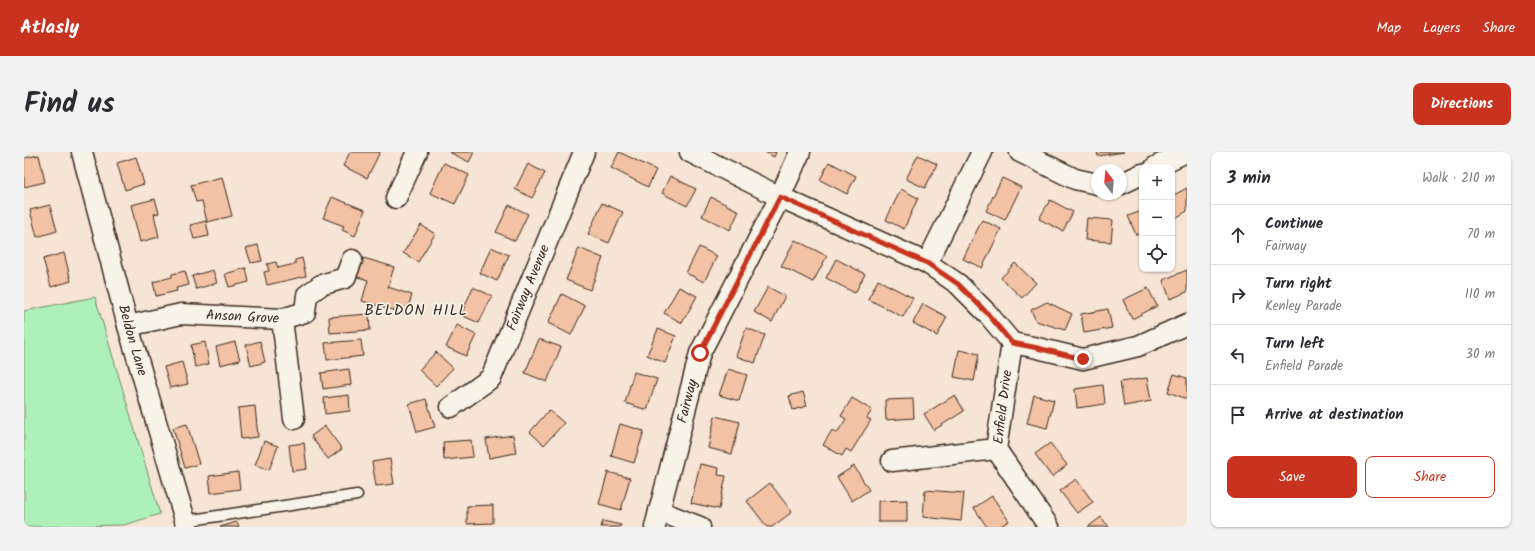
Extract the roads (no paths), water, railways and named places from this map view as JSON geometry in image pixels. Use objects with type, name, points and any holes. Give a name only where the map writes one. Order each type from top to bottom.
[{"type":"street","name":"Beldon Lane","points":[[82,152],[128,326],[186,524]]},
{"type":"street","points":[[396,198],[417,152]]},
{"type":"street","name":"Fairway Avenue","points":[[451,407],[491,378],[584,152]]},
{"type":"street","points":[[690,152],[780,197],[927,263],[958,284],[987,313],[1012,343],[1083,359],[1138,346],[1187,324]]},
{"type":"street","name":"Fairway","points":[[657,519],[700,353],[780,197],[800,152]]},
{"type":"street","points":[[927,263],[982,152]]},
{"type":"street","points":[[1020,152],[1075,179],[1091,183]]},
{"type":"street","points":[[1161,164],[1186,152]]},
{"type":"street","points":[[1127,181],[1139,175]]},
{"type":"street","points":[[282,319],[306,312],[307,295],[321,285],[346,278],[352,260]]},
{"type":"street","name":"Anson Grove","points":[[128,326],[181,314],[282,319],[287,407]]},
{"type":"street","name":"Enfield Drive","points":[[1012,343],[996,449],[1049,527]]},
{"type":"street","points":[[892,461],[996,449]]},
{"type":"street","points":[[657,519],[700,527]]},
{"type":"lane","points":[[186,524],[357,495]]},
{"type":"district","name":"BELDON HILL","points":[[416,311]]}]
